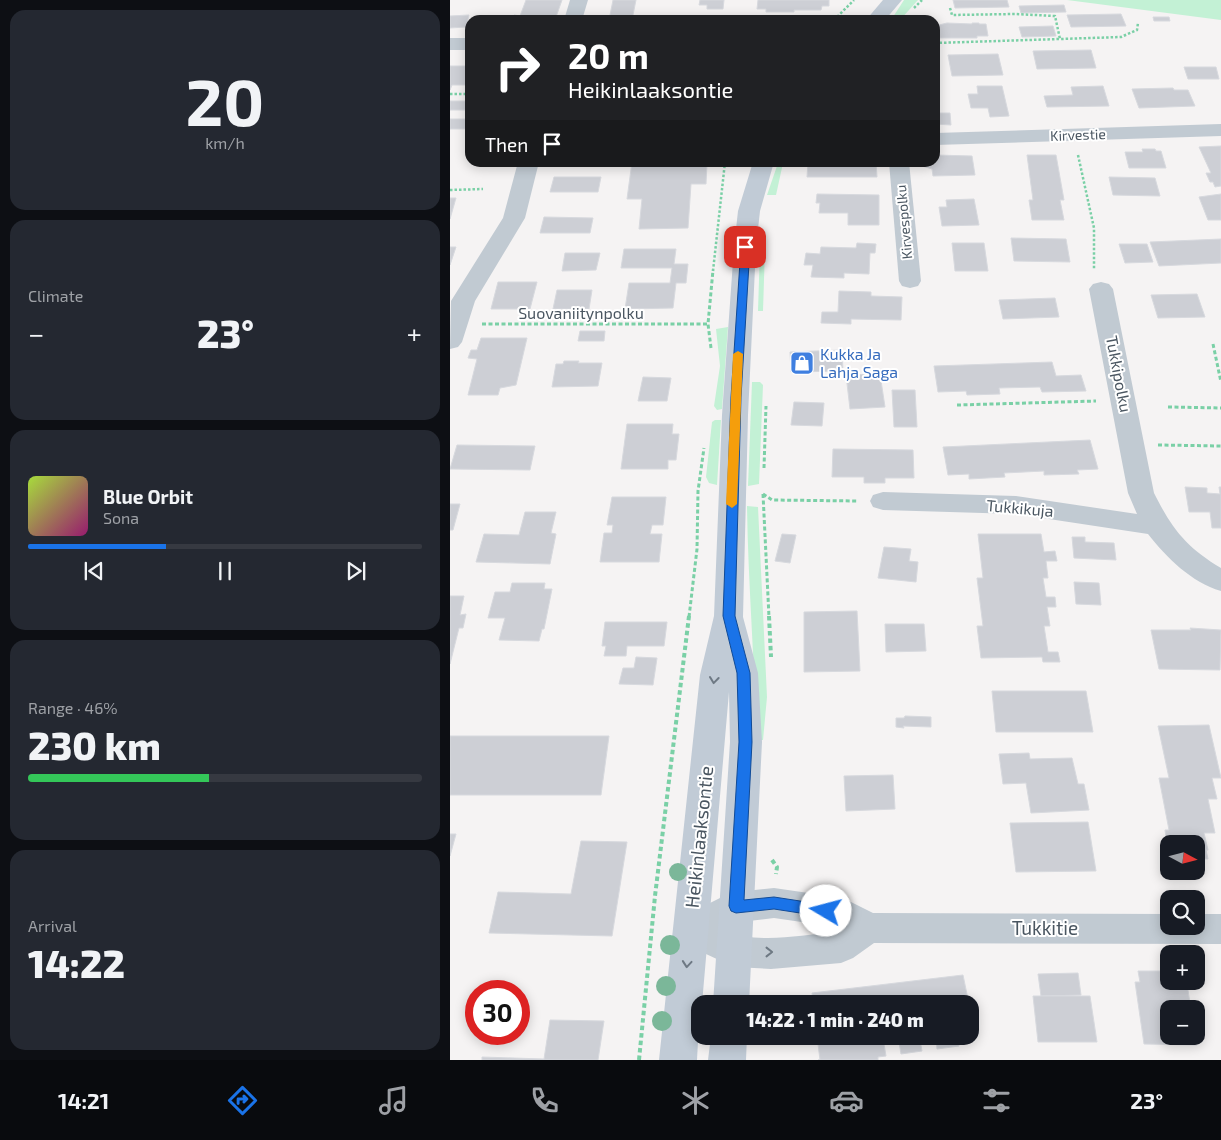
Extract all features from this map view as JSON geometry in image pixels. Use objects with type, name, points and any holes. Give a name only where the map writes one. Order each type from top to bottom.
[{"type":"main road","points":[[866,8],[894,0]]},
{"type":"main road","name":"Heikinlaaksontie","points":[[678,1060],[715,675],[729,616],[736,388],[745,247],[749,212],[762,167]]},
{"type":"main road","name":"Heikinlaaksontie","points":[[729,616],[743,673],[746,742],[732,995]]},
{"type":"main road","points":[[727,1060],[728,1045]]},
{"type":"street","points":[[574,15],[579,0]]},
{"type":"street","points":[[450,44],[465,44]]},
{"type":"street","name":"Kirvestie","points":[[940,139],[1221,130]]},
{"type":"street","points":[[452,333],[463,301],[514,218],[528,167]]},
{"type":"street","name":"Kirvespolku","points":[[899,167],[910,281]]},
{"type":"street","name":"Tukkipolku","points":[[1101,289],[1142,493],[1156,526],[1198,568],[1221,582]]},
{"type":"street","name":"Tukkikuja","points":[[883,501],[1016,505],[1112,521],[1156,526]]},
{"type":"street","points":[[774,903],[843,913],[868,928],[840,947],[771,952],[734,951],[690,930],[736,906],[774,903]]},
{"type":"street","name":"Tukkitie","points":[[868,928],[1221,929]]},
{"type":"path","points":[[847,15],[866,8]]},
{"type":"path","points":[[950,8],[952,15],[1015,14],[1055,16],[1060,39]]},
{"type":"path","points":[[940,42],[1121,37],[1136,30],[1138,23]]},
{"type":"path","points":[[450,94],[465,94]]},
{"type":"path","points":[[1074,135],[1094,228],[1093,265],[1101,289]]},
{"type":"path","points":[[711,350],[708,324],[720,197],[725,167]]},
{"type":"path","points":[[450,190],[483,189]]},
{"type":"path","name":"Suovaniitynpolku","points":[[452,333],[708,324]]},
{"type":"path","points":[[1213,344],[1221,382]]},
{"type":"path","points":[[764,476],[766,400]]},
{"type":"path","points":[[957,406],[1124,400]]},
{"type":"path","points":[[1168,407],[1221,408]]},
{"type":"path","points":[[639,1060],[655,896],[697,549],[698,491],[704,444]]},
{"type":"path","points":[[1132,445],[1221,446]]},
{"type":"path","points":[[764,485],[771,661]]},
{"type":"path","points":[[763,494],[772,500],[883,501]]},
{"type":"path","points":[[767,852],[777,867]]},
{"type":"green space","points":[[904,0],[918,0],[904,15],[894,15]]},
{"type":"green space","points":[[1067,0],[1221,0],[1221,20]]},
{"type":"green space","points":[[777,167],[782,167],[776,195],[767,195]]},
{"type":"green space","points":[[760,249],[765,249],[763,311],[758,311]]},
{"type":"green space","points":[[728,327],[722,409],[717,410],[714,406],[720,366],[716,329]]},
{"type":"green space","points":[[752,382],[760,382],[763,385],[759,484],[748,486]]},
{"type":"green space","points":[[721,420],[717,485],[709,483],[706,477],[712,422]]},
{"type":"green space","points":[[747,506],[758,507],[767,697],[763,740],[756,740]]},
{"type":"building","points":[[526,0],[562,0],[557,15],[520,15]]},
{"type":"building","points":[[613,0],[636,0],[633,15],[610,15]]},
{"type":"building","points":[[700,0],[724,0],[723,9],[707,9],[707,5],[699,5]]},
{"type":"building","points":[[758,0],[829,0],[829,6],[822,6],[821,10],[766,12],[766,9],[757,9]]},
{"type":"building","points":[[953,0],[1007,0],[1009,7],[955,8]]},
{"type":"building","points":[[1064,5],[1066,12],[1021,13],[1019,6]]},
{"type":"building","points":[[1121,14],[1126,26],[1071,27],[1067,15]]},
{"type":"building","points":[[465,15],[465,27],[450,28],[450,16]]},
{"type":"building","points":[[1153,17],[1169,17],[1170,21],[1154,21]]},
{"type":"building","points":[[947,23],[986,24],[988,36],[977,36],[977,38],[940,38],[940,25]]},
{"type":"building","points":[[1053,26],[1056,36],[1022,37],[1019,27]]},
{"type":"building","points":[[1091,50],[1096,68],[1037,69],[1033,51]]},
{"type":"building","points":[[998,54],[1003,75],[952,76],[948,55]]},
{"type":"building","points":[[450,66],[465,66],[465,85],[452,85],[450,90]]},
{"type":"building","points":[[1184,67],[1216,67],[1219,79],[1188,79]]},
{"type":"building","points":[[977,86],[1002,86],[1009,116],[990,117],[988,108],[971,108],[968,94],[978,94]]},
{"type":"building","points":[[1103,86],[1109,106],[1047,107],[1044,96],[1073,95],[1071,87]]},
{"type":"building","points":[[1173,88],[1174,90],[1188,90],[1195,106],[1139,108],[1132,89]]},
{"type":"building","points":[[450,101],[465,101],[465,110],[450,110]]},
{"type":"building","points":[[940,113],[950,113],[951,125],[940,124]]},
{"type":"building","points":[[450,119],[465,119],[465,129],[450,129]]},
{"type":"building","points":[[1221,146],[1221,186],[1215,187],[1213,182],[1210,182],[1206,173],[1211,173],[1199,147]]},
{"type":"building","points":[[1142,149],[1161,151],[1166,168],[1129,168],[1125,152],[1143,152]]},
{"type":"building","points":[[940,155],[972,156],[975,175],[933,176],[932,169],[926,167],[940,167]]},
{"type":"building","points":[[1027,155],[1056,155],[1064,200],[1060,200],[1064,220],[1032,220],[1029,200],[1033,200]]},
{"type":"building","points":[[631,167],[707,167],[706,184],[691,184],[688,228],[639,229],[642,199],[627,199]]},
{"type":"building","points":[[808,167],[876,167],[877,177],[807,177]]},
{"type":"building","points":[[554,177],[601,177],[598,192],[550,192]]},
{"type":"building","points":[[1109,177],[1155,178],[1160,196],[1113,195]]},
{"type":"building","points":[[817,194],[879,195],[879,225],[848,225],[848,213],[819,213],[820,203],[816,203]]},
{"type":"building","points":[[1221,194],[1221,220],[1208,220],[1199,197]]},
{"type":"building","points":[[450,198],[456,198],[450,219]]},
{"type":"building","points":[[974,199],[979,225],[942,226],[939,207],[947,207],[946,200]]},
{"type":"building","points":[[544,217],[593,218],[590,233],[540,233]]},
{"type":"building","points":[[1011,238],[1066,239],[1070,262],[1014,261]]},
{"type":"building","points":[[1221,239],[1221,263],[1159,266],[1150,242]]},
{"type":"building","points":[[857,243],[876,244],[875,253],[870,253],[869,274],[844,273],[844,278],[811,277],[813,265],[804,265],[806,253],[820,254],[821,247],[856,248]]},
{"type":"building","points":[[952,243],[984,243],[988,271],[955,271]]},
{"type":"building","points":[[1119,244],[1147,244],[1153,262],[1125,263]]},
{"type":"building","points":[[450,247],[456,247],[450,265]]},
{"type":"building","points":[[624,249],[676,249],[674,264],[688,264],[686,283],[676,283],[673,308],[625,309],[629,283],[670,283],[672,268],[621,268]]},
{"type":"building","points":[[565,253],[600,253],[596,270],[562,271]]},
{"type":"building","points":[[498,282],[537,282],[530,309],[491,309]]},
{"type":"building","points":[[557,290],[592,290],[589,309],[553,309]]},
{"type":"building","points":[[839,291],[871,292],[871,296],[902,297],[901,320],[851,319],[851,324],[821,323],[822,312],[838,312]]},
{"type":"building","points":[[1197,294],[1205,317],[1158,318],[1151,295]]},
{"type":"building","points":[[1055,298],[1059,317],[1003,319],[999,300]]},
{"type":"building","points":[[580,331],[605,331],[604,341],[578,341]]},
{"type":"building","points":[[481,338],[527,338],[516,385],[500,388],[498,395],[468,395],[477,359],[468,358],[471,350],[477,350]]},
{"type":"building","points":[[842,350],[843,371],[791,372],[790,352]]},
{"type":"building","points":[[564,361],[602,363],[598,386],[552,387],[556,364],[563,364]]},
{"type":"building","points":[[1052,362],[1056,376],[1081,375],[1086,391],[1042,392],[1040,387],[999,388],[1000,394],[967,395],[966,391],[938,392],[934,366]]},
{"type":"building","points":[[880,374],[885,407],[850,409],[846,375]]},
{"type":"building","points":[[643,377],[671,378],[667,401],[638,401]]},
{"type":"building","points":[[892,390],[915,390],[917,427],[894,427]]},
{"type":"building","points":[[794,402],[824,403],[822,426],[791,425]]},
{"type":"building","points":[[627,424],[673,424],[672,434],[679,434],[676,460],[668,460],[668,469],[621,469]]},
{"type":"building","points":[[1090,440],[1098,469],[1077,470],[1079,474],[1044,475],[1044,471],[1004,473],[1005,477],[969,479],[969,474],[948,475],[943,447]]},
{"type":"building","points":[[457,445],[535,446],[530,470],[450,469]]},
{"type":"building","points":[[833,449],[913,450],[914,478],[885,478],[885,483],[864,483],[864,477],[832,477]]},
{"type":"building","points":[[1185,487],[1207,488],[1207,493],[1220,494],[1219,487],[1221,487],[1221,528],[1212,528],[1210,512],[1189,512]]},
{"type":"building","points":[[612,497],[666,497],[663,525],[652,525],[650,534],[662,534],[659,562],[600,562],[604,533],[612,533],[613,525],[607,525]]},
{"type":"building","points":[[450,504],[460,504],[453,530],[450,530]]},
{"type":"building","points":[[525,512],[556,512],[551,533],[556,534],[550,564],[476,562],[484,534],[519,535]]},
{"type":"building","points":[[782,534],[796,535],[790,563],[775,561]]},
{"type":"building","points":[[978,534],[1041,534],[1044,552],[1055,551],[1057,561],[1046,561],[1048,578],[1043,578],[1046,597],[1055,597],[1056,607],[1047,607],[1050,626],[1044,626],[1048,652],[1058,652],[1060,662],[1043,662],[1042,657],[981,658],[977,626],[983,626],[977,578],[983,578]]},
{"type":"building","points":[[1072,537],[1085,537],[1085,542],[1114,543],[1116,560],[1074,558]]},
{"type":"building","points":[[884,547],[911,549],[909,561],[918,562],[916,582],[878,578]]},
{"type":"building","points":[[1074,582],[1099,583],[1101,605],[1076,604]]},
{"type":"building","points":[[512,583],[545,583],[544,589],[552,589],[544,629],[542,629],[539,641],[499,640],[505,618],[488,618],[495,592],[510,592]]},
{"type":"building","points":[[450,596],[464,596],[460,615],[466,614],[463,628],[459,628],[450,664]]},
{"type":"building","points":[[857,611],[860,671],[804,672],[804,612]]},
{"type":"building","points":[[605,622],[667,622],[664,646],[627,646],[626,656],[604,656],[606,646],[602,646]]},
{"type":"building","points":[[885,624],[924,624],[926,651],[886,652]]},
{"type":"building","points":[[1190,628],[1221,630],[1220,670],[1159,669],[1151,630],[1191,630]]},
{"type":"building","points":[[636,657],[657,658],[653,685],[619,684],[623,668],[634,668]]},
{"type":"building","points":[[992,691],[1086,691],[1093,732],[996,732]]},
{"type":"building","points":[[905,716],[931,717],[931,727],[896,727],[896,718],[904,718]]},
{"type":"building","points":[[1209,725],[1221,778],[1212,778],[1217,799],[1208,799],[1215,833],[1204,833],[1204,835],[1166,835],[1165,830],[1169,830],[1159,778],[1169,778],[1158,726]]},
{"type":"building","points":[[450,736],[609,736],[601,795],[450,795]]},
{"type":"building","points":[[1029,753],[1030,759],[1072,758],[1078,784],[1084,784],[1089,810],[1031,813],[1026,783],[1003,784],[999,754]]},
{"type":"building","points":[[893,775],[895,809],[846,811],[844,776]]},
{"type":"building","points":[[1088,822],[1096,871],[1016,872],[1010,823]]},
{"type":"building","points":[[450,834],[456,834],[450,856]]},
{"type":"building","points":[[1205,837],[1208,850],[1206,850],[1208,859],[1205,859]]},
{"type":"building","points":[[581,841],[627,842],[612,936],[489,933],[498,892],[571,894]]},
{"type":"building","points":[[1138,971],[1160,971],[1160,990],[1188,990],[1190,1000],[1160,1000],[1160,1044],[1144,1044],[1135,982],[1140,982]]},
{"type":"building","points":[[1078,973],[1081,995],[1041,996],[1038,974]]},
{"type":"building","points":[[963,975],[967,995],[812,995],[812,993]]},
{"type":"building","points":[[1033,996],[1090,996],[1097,1042],[1038,1042]]},
{"type":"building","points":[[550,1020],[604,1021],[598,1060],[482,1060],[482,1057],[544,1059]]},
{"type":"building","points":[[818,1045],[884,1045],[886,1056],[878,1057],[878,1060],[820,1060]]},
{"type":"building","points":[[900,1045],[921,1045],[922,1051],[901,1054]]},
{"type":"building","points":[[937,1045],[959,1046],[937,1049]]},
{"type":"slow traffic","points":[[732,504],[738,354]]},
{"type":"place","name":"Kukka Ja Lahja Saga","points":[[802,363]]},
{"type":"route","points":[[745,247],[737,362],[729,616],[743,673],[746,742],[736,906],[774,903],[826,911]]}]
